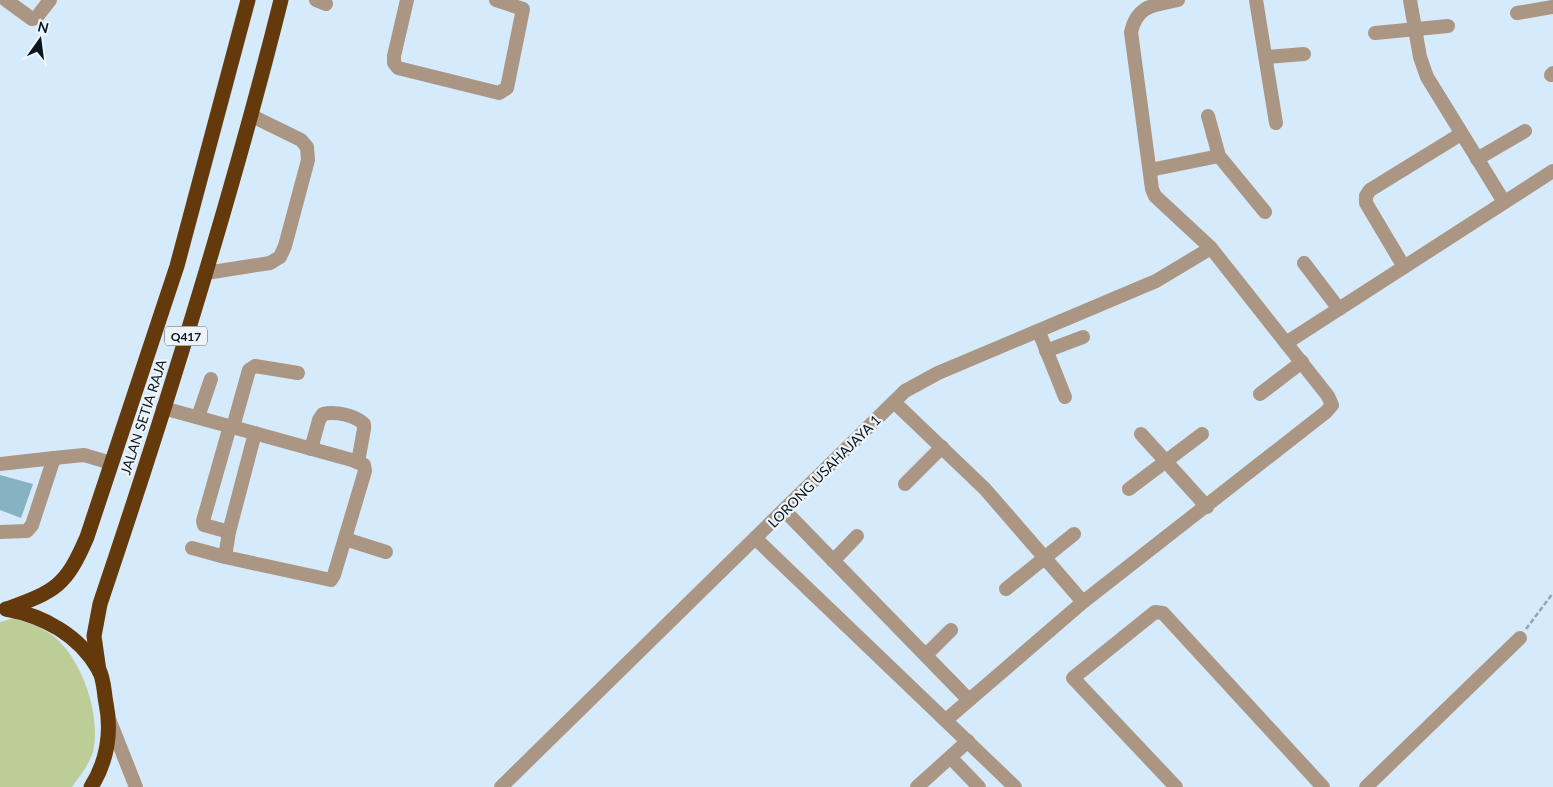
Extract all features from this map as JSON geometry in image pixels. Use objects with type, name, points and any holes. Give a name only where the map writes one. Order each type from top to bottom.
[{"type":"highway","name":"JALAN SETIA RAJA","points":[[3,610],[34,599],[66,578],[87,537],[177,266],[248,0]]},
{"type":"highway","name":"JALAN SETIA RAJA","points":[[91,787],[107,752],[110,719],[99,671],[94,636],[100,604],[206,273],[252,116],[281,0]]},
{"type":"highway","name":"JALAN SETIA RAJA","points":[[3,610],[29,614],[63,631],[76,642],[99,671]]},
{"type":"street","points":[[6,0],[32,19],[36,18],[50,0]]},
{"type":"street","points":[[406,0],[394,56],[394,63],[398,68],[499,93],[507,88],[523,9],[496,0]]},
{"type":"street","points":[[946,720],[1083,602],[1207,507],[1330,408],[1331,401],[1328,396],[1211,248],[1155,196],[1131,32],[1132,24],[1140,12],[1151,6],[1178,0]]},
{"type":"street","points":[[1256,0],[1276,123]]},
{"type":"street","points":[[1410,0],[1415,30],[1427,77],[1504,202]]},
{"type":"street","points":[[1517,13],[1553,7]]},
{"type":"street","points":[[1375,33],[1448,26]]},
{"type":"street","points":[[1266,57],[1304,54]]},
{"type":"street","points":[[206,273],[270,264],[280,257],[286,246],[308,160],[307,147],[300,140],[252,116]]},
{"type":"street","points":[[1208,116],[1219,156],[1266,212]]},
{"type":"street","points":[[1477,159],[1525,131]]},
{"type":"street","points":[[1404,267],[1366,204],[1366,196],[1370,190],[1461,134]]},
{"type":"street","points":[[1150,170],[1219,156]]},
{"type":"street","points":[[1286,343],[1553,171]]},
{"type":"street","name":"LORONG USAHAJAYA 1","points":[[501,787],[905,391],[938,373],[1156,281],[1211,248]]},
{"type":"street","points":[[1304,263],[1339,309]]},
{"type":"street","points":[[1039,332],[1065,397]]},
{"type":"street","points":[[1046,351],[1083,337]]},
{"type":"street","points":[[1260,394],[1302,362]]},
{"type":"street","points":[[229,532],[204,525],[203,521],[249,370],[255,366],[298,373]]},
{"type":"street","points":[[198,417],[211,379]]},
{"type":"street","points":[[894,402],[985,489],[1083,602]]},
{"type":"street","points":[[163,408],[364,464],[365,470],[331,580],[192,548]]},
{"type":"street","points":[[311,449],[319,420],[323,414],[332,412],[359,420],[364,424],[358,462]]},
{"type":"street","points":[[225,557],[229,532],[255,433]]},
{"type":"street","points":[[1141,434],[1207,507]]},
{"type":"street","points":[[1129,489],[1202,434]]},
{"type":"street","points":[[905,484],[942,447]]},
{"type":"street","points":[[0,464],[84,455],[111,463]]},
{"type":"street","points":[[0,532],[27,531],[32,525],[54,458]]},
{"type":"street","points":[[784,510],[969,700]]},
{"type":"street","points":[[1006,589],[1074,534]]},
{"type":"street","points":[[833,561],[857,536]]},
{"type":"street","points":[[755,538],[1015,787]]},
{"type":"street","points":[[345,539],[386,552]]},
{"type":"street","points":[[1176,787],[1073,678],[1155,612],[1164,613],[1319,786]]},
{"type":"street","points":[[926,655],[951,630]]},
{"type":"street","points":[[1366,787],[1520,638]]},
{"type":"street","points":[[110,719],[136,787]]},
{"type":"street","points":[[917,787],[968,741]]},
{"type":"street","points":[[951,758],[979,787]]},
{"type":"path","points":[[1520,638],[1553,593]]},
{"type":"green space","points":[[14,618],[46,631],[58,640],[77,666],[85,682],[94,716],[94,747],[88,763],[72,787],[0,787],[0,622]]},
{"type":"building","points":[[0,475],[33,484],[21,518],[0,510]]}]
